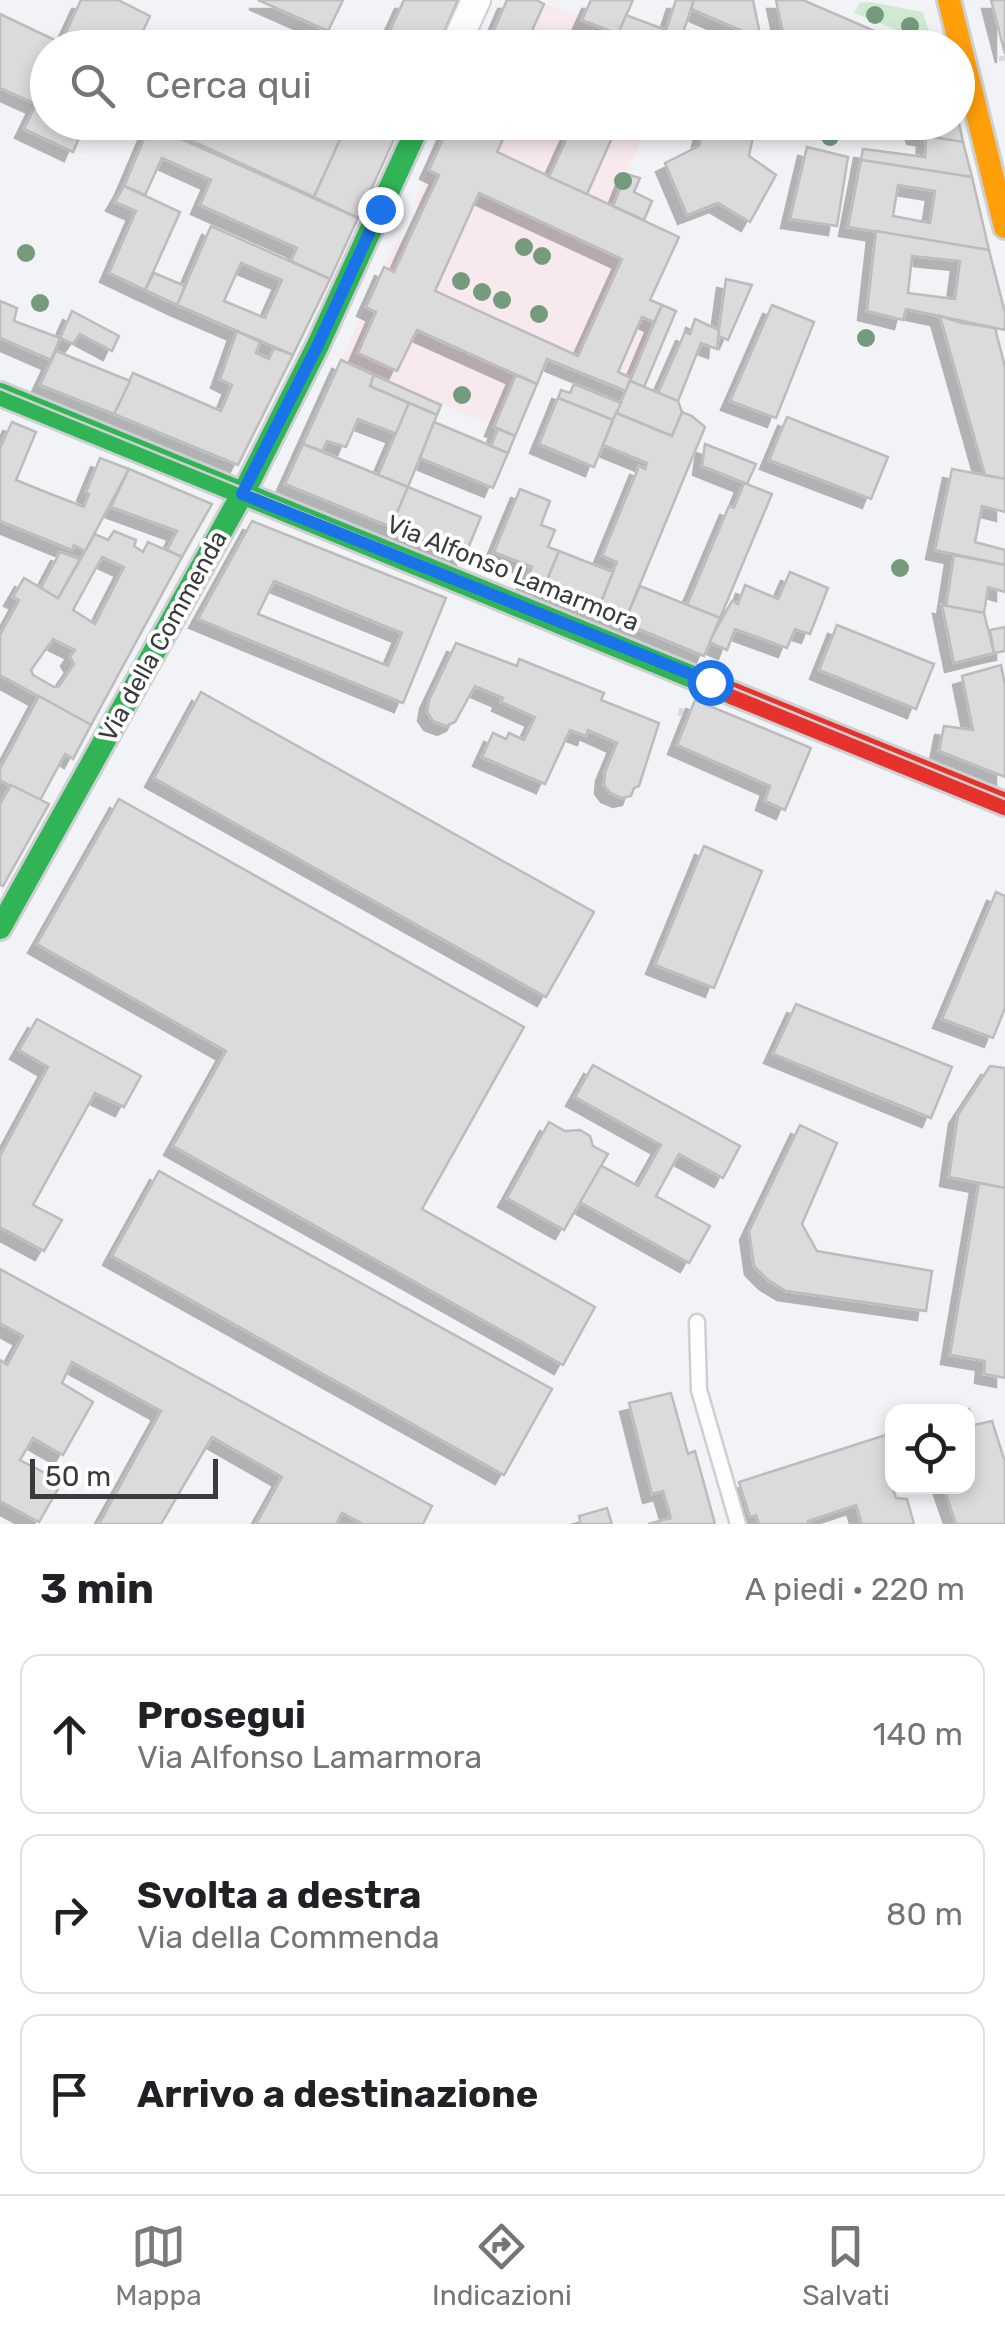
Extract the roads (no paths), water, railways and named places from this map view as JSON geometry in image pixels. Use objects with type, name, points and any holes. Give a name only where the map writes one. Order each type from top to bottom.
[{"type":"street","points":[[462,30],[476,0]]},
{"type":"street","points":[[950,0],[957,30]]},
{"type":"street","points":[[975,103],[1005,227]]},
{"type":"street","name":"Via della Commenda","points":[[3,917],[242,494],[318,345],[412,140]]},
{"type":"street","name":"Via Alfonso Lamarmora","points":[[0,394],[1005,804]]},
{"type":"lane","points":[[698,1322],[699,1390],[738,1524]]},
{"type":"tram line","points":[[0,389],[1005,799]]}]
